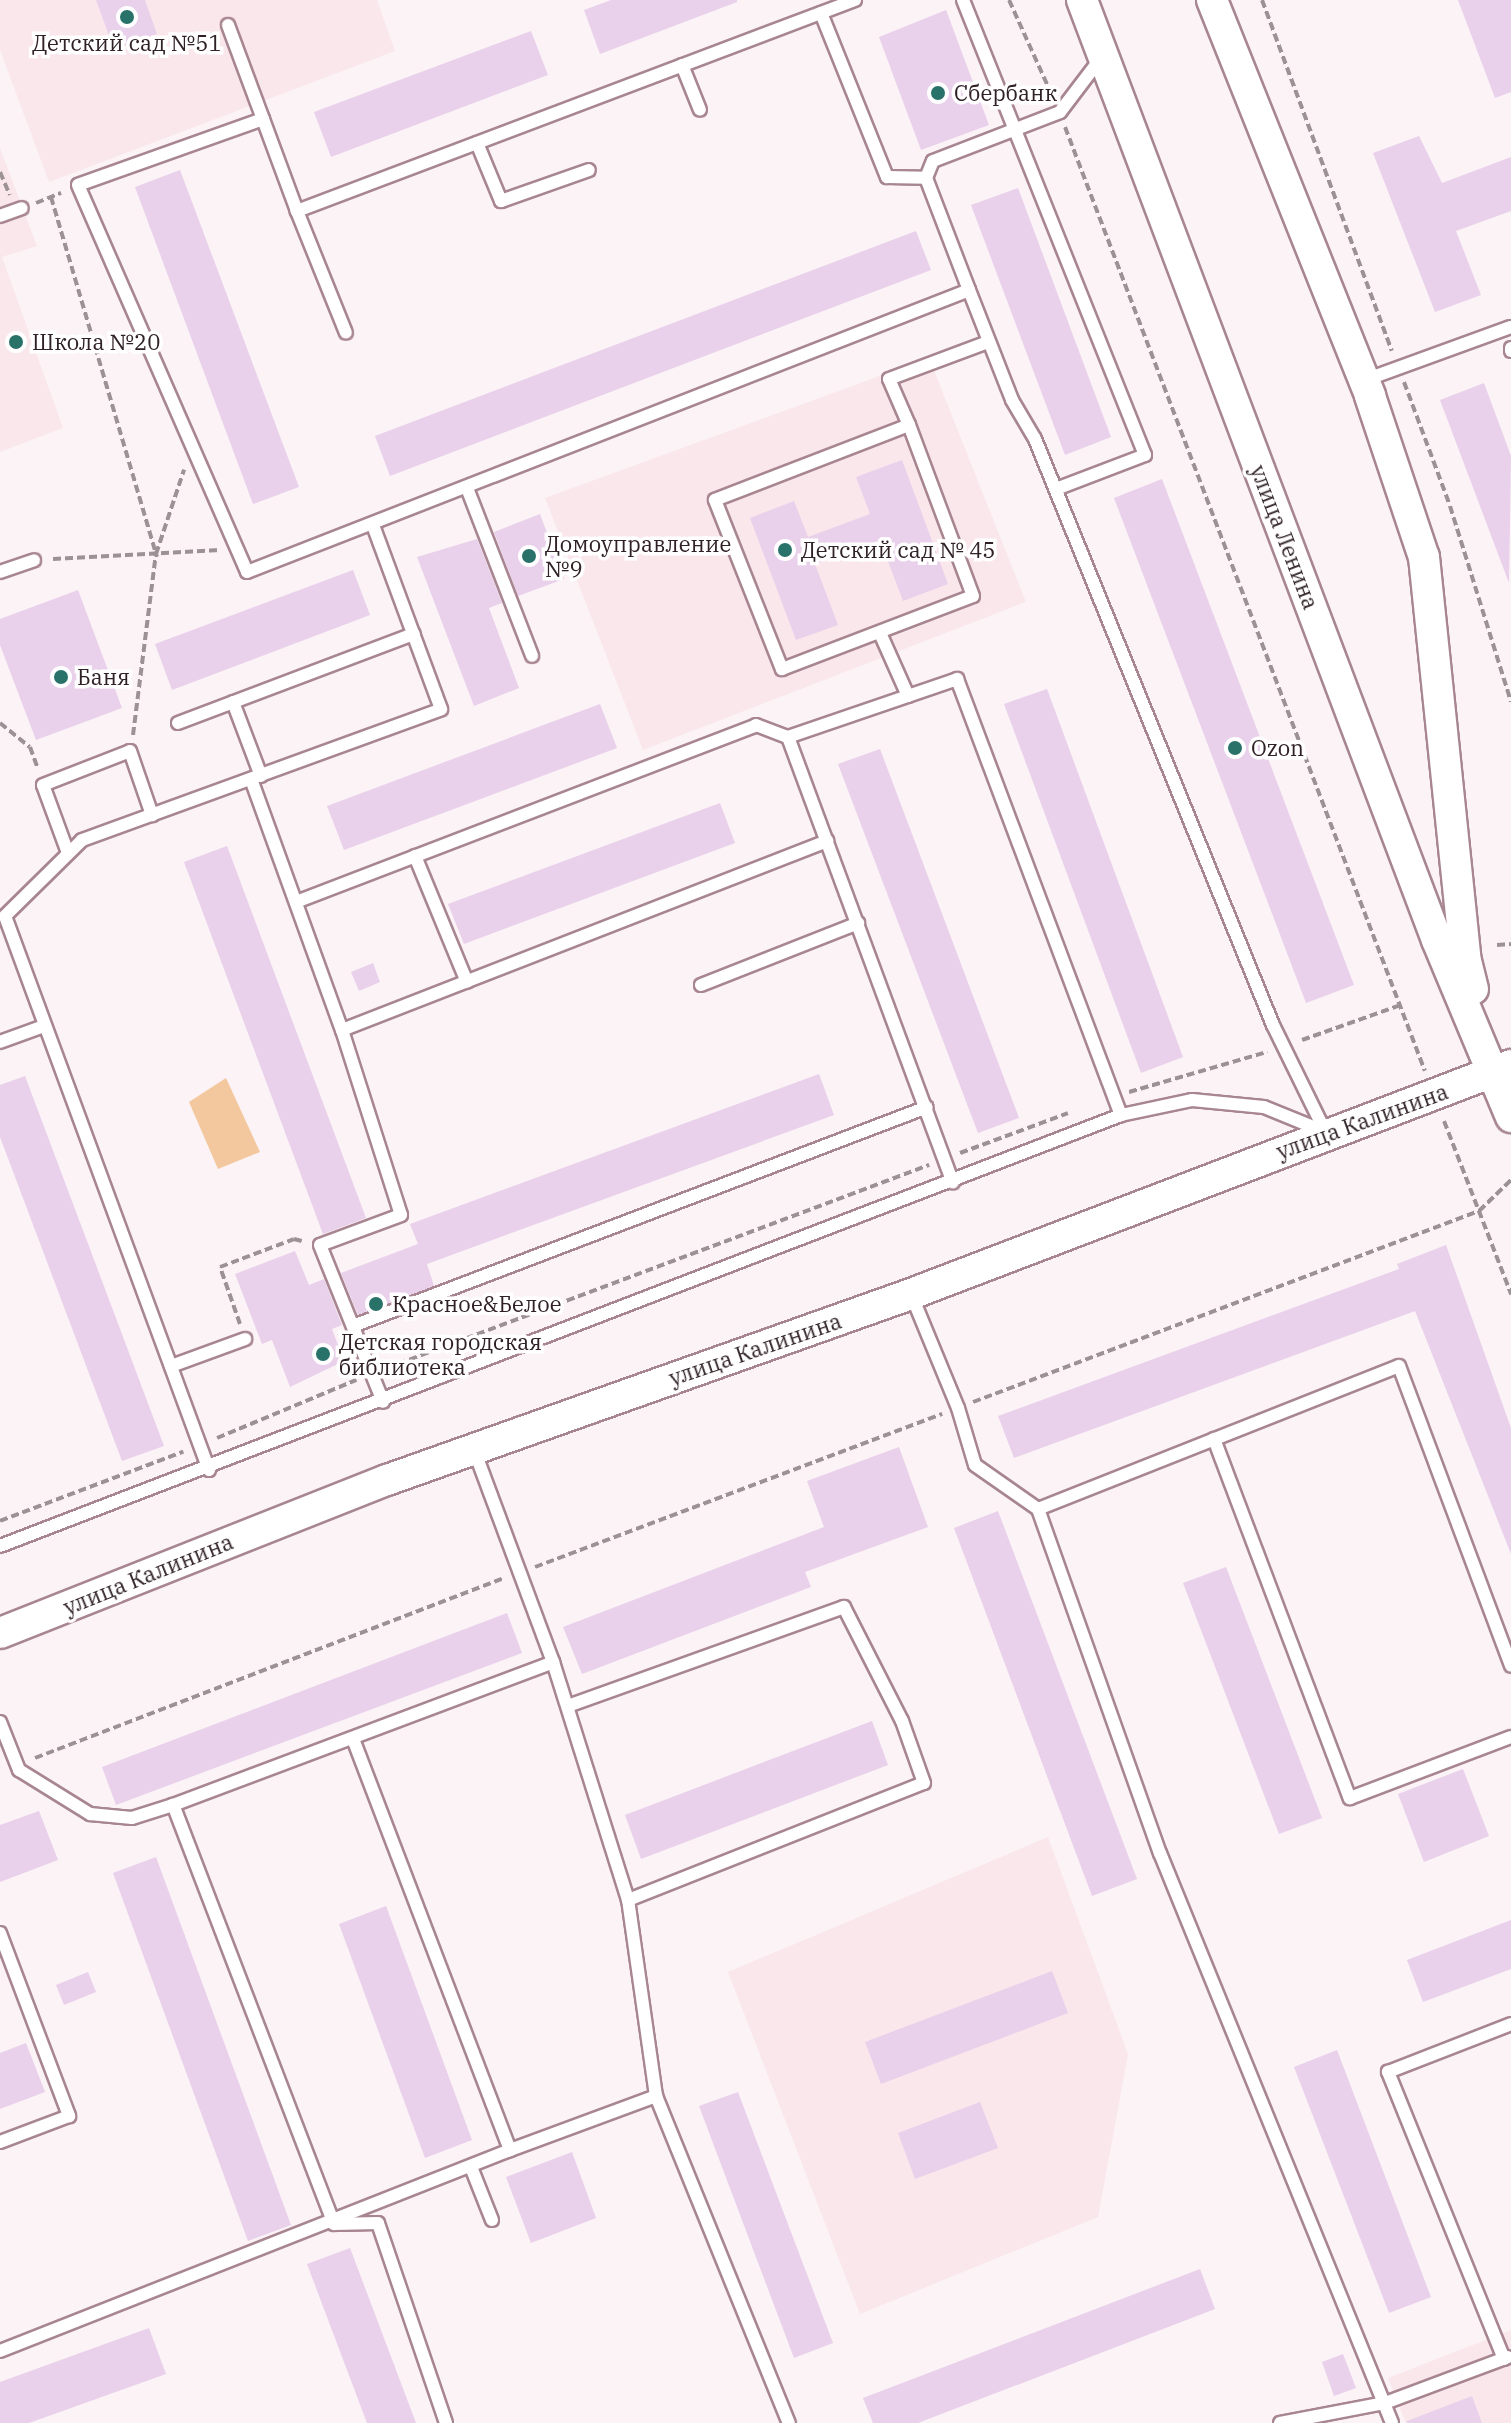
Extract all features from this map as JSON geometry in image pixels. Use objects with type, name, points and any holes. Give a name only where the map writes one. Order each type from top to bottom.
[{"type":"street","name":"улица Ленина","points":[[1082,0],[1431,925],[1502,1069]]},
{"type":"street","name":"улица Ленина","points":[[1212,0],[1365,380],[1424,557],[1465,957],[1502,1069],[1511,1117]]},
{"type":"street","name":"улица Калинина","points":[[0,1633],[474,1448],[911,1294],[1326,1133],[1502,1069]]},
{"type":"lane","points":[[297,211],[855,0]]},
{"type":"lane","points":[[963,0],[1145,455],[1056,489]]},
{"type":"lane","points":[[821,13],[887,177],[926,178]]},
{"type":"lane","points":[[228,25],[346,333]]},
{"type":"lane","points":[[1103,56],[1060,112],[933,161],[926,178],[988,342],[1056,489],[1273,1025],[1287,1046],[1326,1133]]},
{"type":"lane","points":[[682,65],[700,110]]},
{"type":"lane","points":[[263,119],[78,185],[247,572],[969,290]]},
{"type":"lane","points":[[477,143],[501,201],[589,170]]},
{"type":"lane","points":[[0,216],[22,208]]},
{"type":"lane","points":[[1365,380],[1511,327]]},
{"type":"lane","points":[[909,425],[715,500],[782,669],[973,596],[909,425],[889,379],[988,342]]},
{"type":"lane","points":[[467,488],[532,656]]},
{"type":"lane","points":[[209,1470],[2,910],[82,840],[441,709],[373,525]]},
{"type":"lane","points":[[0,572],[34,560]]},
{"type":"lane","points":[[880,633],[908,696]]},
{"type":"lane","points":[[178,723],[414,634]]},
{"type":"lane","points":[[296,902],[756,725],[788,737],[957,679],[1121,1115]]},
{"type":"lane","points":[[233,702],[401,1215],[320,1245],[383,1402]]},
{"type":"lane","points":[[788,737],[953,1182]]},
{"type":"lane","points":[[68,853],[43,785],[130,751],[152,815]]},
{"type":"lane","points":[[342,1030],[827,841]]},
{"type":"lane","points":[[415,856],[467,982]]},
{"type":"lane","points":[[701,985],[858,923]]},
{"type":"lane","points":[[0,1042],[44,1026]]},
{"type":"lane","points":[[0,1546],[209,1470],[1121,1115],[1192,1100],[1264,1107],[1326,1133]]},
{"type":"lane","points":[[353,1326],[927,1107]]},
{"type":"lane","points":[[911,1294],[958,1408],[975,1465],[1038,1509],[1160,1853],[1392,2423]]},
{"type":"lane","points":[[171,1366],[245,1339]]},
{"type":"lane","points":[[1038,1509],[1399,1366],[1511,1666]]},
{"type":"lane","points":[[1214,1439],[1350,1798],[1511,1737]]},
{"type":"lane","points":[[474,1448],[571,1705],[628,1900],[656,2096],[789,2423]]},
{"type":"lane","points":[[571,1705],[844,1607],[902,1721],[924,1783],[628,1900]]},
{"type":"lane","points":[[0,1722],[17,1765],[90,1814],[132,1818],[354,1741],[553,1662]]},
{"type":"lane","points":[[354,1741],[510,2150]]},
{"type":"lane","points":[[173,1805],[334,2224]]},
{"type":"lane","points":[[0,1933],[69,2116],[0,2142]]},
{"type":"lane","points":[[1280,2423],[1385,2403],[1507,2357],[1388,2072],[1511,2024]]},
{"type":"lane","points":[[0,2351],[334,2224],[510,2150],[656,2096]]},
{"type":"lane","points":[[471,2167],[492,2220]]},
{"type":"lane","points":[[334,2224],[378,2223],[446,2423]]},
{"type":"path","points":[[1009,0],[1060,112],[1234,580],[1401,1005],[1287,1046],[1113,1096]]},
{"type":"path","points":[[51,197],[156,554]]},
{"type":"path","points":[[130,751],[156,554],[192,445]]},
{"type":"path","points":[[34,560],[238,549]]},
{"type":"path","points":[[0,723],[30,747]]},
{"type":"path","points":[[1497,945],[1511,944]]},
{"type":"path","points":[[0,1521],[198,1446],[372,1374],[1071,1112]]},
{"type":"path","points":[[17,1765],[1479,1211],[1511,1180]]},
{"type":"path","points":[[1479,1211],[1511,1294]]},
{"type":"path","points":[[245,1339],[220,1267],[294,1239],[320,1245]]},
{"type":"shaded area","points":[[0,0],[377,0],[395,51],[49,182],[0,50]]},
{"type":"shaded area","name":"Школа №20","points":[[0,148],[37,246],[2,257],[63,428],[0,452]]},
{"type":"shaded area","name":"Детский сад № 45","points":[[929,358],[1026,602],[643,750],[545,498]]},
{"type":"shaded area","points":[[226,1078],[260,1152],[218,1169],[189,1102]]},
{"type":"shaded area","points":[[1048,1837],[1128,2054],[1098,2217],[860,2314],[728,1972]]},
{"type":"shaded area","points":[[1511,2330],[1511,2423],[1406,2423],[1388,2378]]},
{"type":"building","name":"Детский сад №51","points":[[96,0],[145,0],[157,34],[114,49]]},
{"type":"building","points":[[611,0],[737,2],[600,54],[584,10]]},
{"type":"building","points":[[1458,0],[1511,0],[1511,92],[1495,98]]},
{"type":"building","name":"Сбербанк","points":[[946,10],[989,125],[921,150],[879,37]]},
{"type":"building","points":[[531,31],[548,75],[331,157],[314,112]]},
{"type":"building","points":[[1419,136],[1442,183],[1511,157],[1511,211],[1456,231],[1481,295],[1435,312],[1373,153]]},
{"type":"building","points":[[180,170],[299,487],[253,504],[135,187]]},
{"type":"building","points":[[1018,188],[1111,437],[1065,455],[971,205]]},
{"type":"building","points":[[916,231],[931,270],[390,476],[375,436]]},
{"type":"building","points":[[1484,383],[1511,456],[1509,583],[1440,400]]},
{"type":"building","points":[[902,460],[948,584],[903,601],[880,540],[815,564],[838,625],[796,640],[750,518],[794,501],[808,537],[870,514],[856,477]]},
{"type":"building","points":[[1162,479],[1354,985],[1306,1003],[1114,498]]},
{"type":"building","name":"Домоуправление №9","points":[[540,514],[564,579],[518,596],[494,532]]},
{"type":"building","points":[[477,539],[502,603],[489,608],[519,688],[474,706],[417,557]]},
{"type":"building","points":[[353,570],[370,615],[172,690],[155,644]]},
{"type":"building","name":"Баня","points":[[78,590],[122,708],[36,740],[0,645],[0,619]]},
{"type":"building","points":[[1047,689],[1183,1057],[1141,1073],[1004,704]]},
{"type":"building","points":[[600,704],[617,748],[344,850],[327,806]]},
{"type":"building","points":[[880,749],[1019,1118],[978,1133],[838,764]]},
{"type":"building","points":[[720,803],[735,843],[464,944],[448,904]]},
{"type":"building","points":[[227,846],[366,1218],[323,1234],[184,862]]},
{"type":"building","points":[[373,963],[380,982],[359,991],[351,972]]},
{"type":"building","points":[[819,1074],[834,1115],[427,1264],[434,1286],[358,1315],[341,1273],[418,1244],[410,1224]]},
{"type":"building","points":[[25,1076],[164,1446],[122,1461],[0,1137],[0,1085]]},
{"type":"building","points":[[1446,1245],[1511,1428],[1511,1554],[1415,1311],[1014,1458],[998,1416],[1399,1269],[1397,1264]]},
{"type":"building","points":[[295,1251],[309,1285],[324,1279],[342,1325],[332,1329],[344,1361],[290,1387],[272,1340],[262,1344],[235,1274]]},
{"type":"building","points":[[899,1447],[928,1527],[805,1572],[811,1587],[582,1674],[563,1627],[824,1527],[807,1481]]},
{"type":"building","points":[[998,1511],[1137,1879],[1092,1896],[954,1528]]},
{"type":"building","points":[[1226,1567],[1322,1818],[1279,1834],[1183,1583]]},
{"type":"building","points":[[507,1613],[522,1653],[116,1805],[102,1767]]},
{"type":"building","points":[[872,1721],[888,1765],[641,1859],[625,1815]]},
{"type":"building","points":[[1463,1769],[1489,1836],[1424,1862],[1398,1794]]},
{"type":"building","points":[[39,1811],[58,1860],[0,1882],[0,1825]]},
{"type":"building","points":[[156,1857],[291,2225],[248,2241],[113,1873]]},
{"type":"building","points":[[386,1906],[472,2140],[425,2158],[339,1924]]},
{"type":"building","points":[[1511,1920],[1511,1969],[1423,2002],[1407,1960]]},
{"type":"building","points":[[1052,1971],[1068,2013],[881,2084],[865,2042]]},
{"type":"building","points":[[88,1972],[96,1992],[64,2005],[56,1985]]},
{"type":"building","points":[[26,2043],[45,2092],[0,2109],[0,2053]]},
{"type":"building","points":[[1337,2050],[1431,2297],[1389,2313],[1294,2067]]},
{"type":"building","points":[[738,2092],[833,2343],[794,2358],[699,2106]]},
{"type":"building","points":[[980,2102],[998,2148],[915,2179],[898,2133]]},
{"type":"building","points":[[572,2152],[596,2218],[531,2243],[506,2177]]},
{"type":"building","points":[[350,2248],[416,2423],[367,2423],[307,2264]]},
{"type":"building","points":[[1200,2269],[1215,2309],[918,2423],[873,2423],[863,2398]]},
{"type":"building","points":[[149,2328],[166,2374],[29,2423],[0,2423],[0,2382]]},
{"type":"building","points":[[1343,2354],[1356,2388],[1334,2396],[1322,2362]]},
{"type":"building","points":[[1472,2396],[1482,2423],[1407,2423],[1407,2421]]},
{"type":"place","name":"Детский сад №51","points":[[127,17]]},
{"type":"place","name":"Сбербанк","points":[[938,93]]},
{"type":"place","name":"Школа №20","points":[[16,342]]},
{"type":"place","name":"Детский сад № 45","points":[[785,550]]},
{"type":"place","name":"Домоуправление №9","points":[[529,556]]},
{"type":"place","name":"Баня","points":[[61,677]]},
{"type":"place","name":"Ozon","points":[[1235,748]]},
{"type":"place","name":"Красное&Белое","points":[[376,1304]]},
{"type":"place","name":"Детская городская библиотека","points":[[323,1354]]}]
